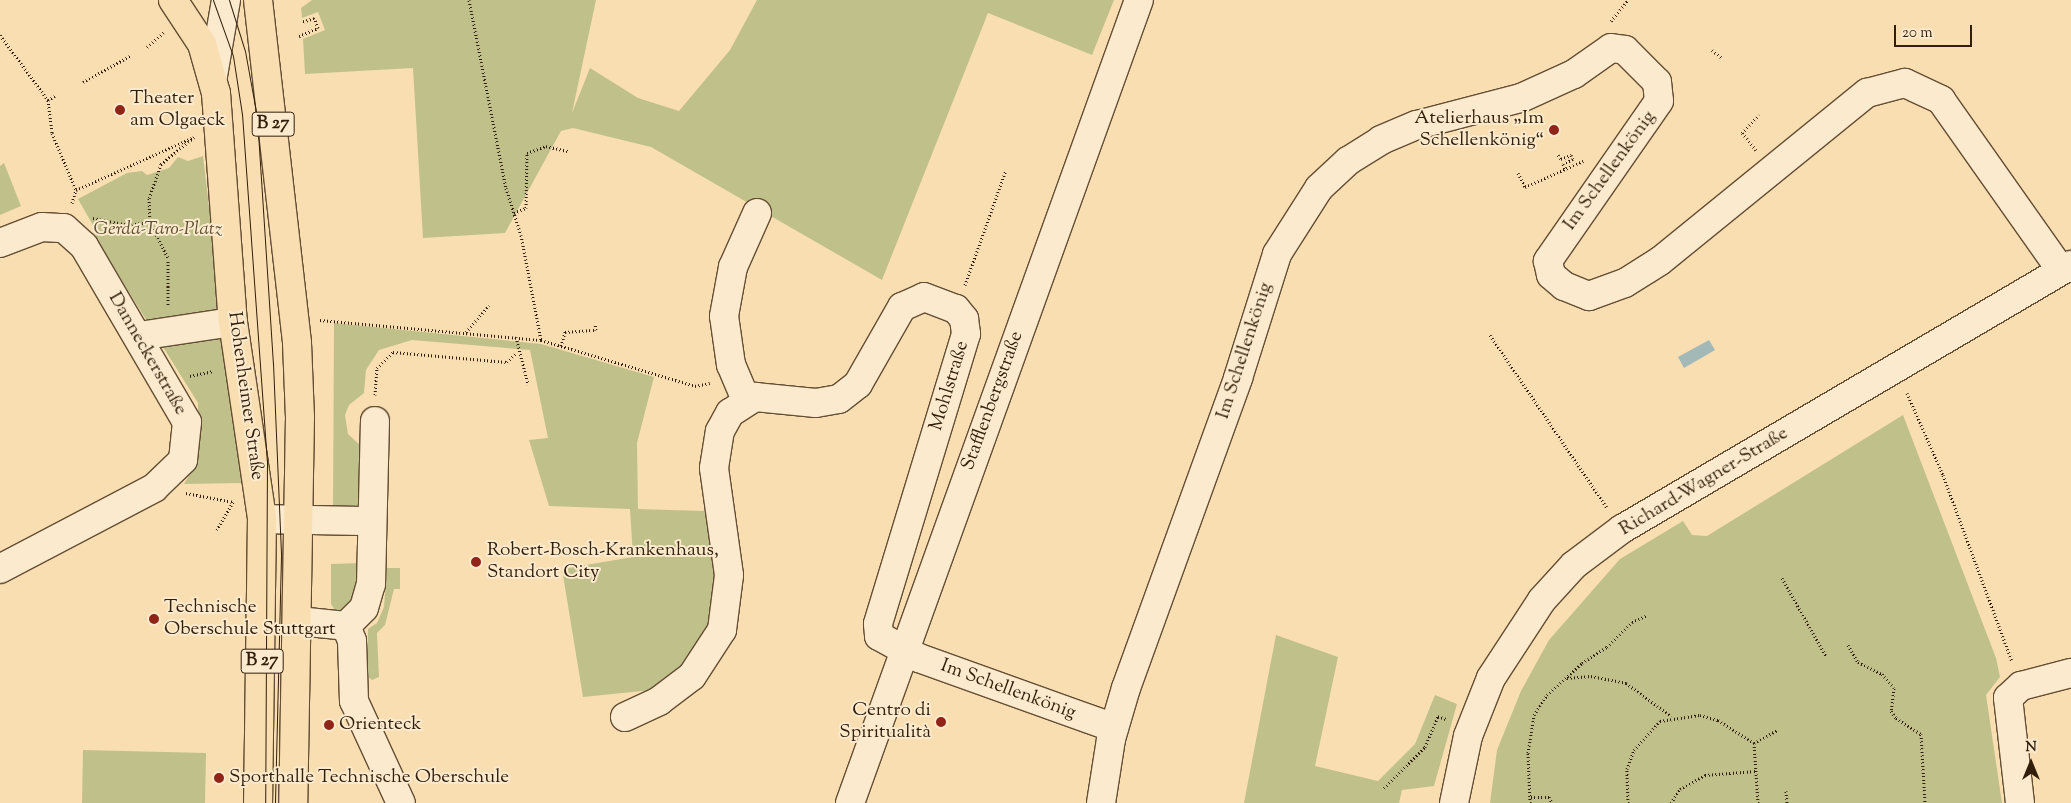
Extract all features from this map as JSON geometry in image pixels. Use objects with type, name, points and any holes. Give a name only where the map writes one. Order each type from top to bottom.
[{"type":"main road","name":"Hohenheimer Straße","points":[[173,0],[202,44],[213,76],[233,322],[262,519],[258,803]]},
{"type":"main road","name":"B 27","points":[[258,0],[284,248],[296,321],[299,521],[293,803]]},
{"type":"street","points":[[213,76],[226,0]]},
{"type":"street","name":"Stafflenbergstraße","points":[[850,803],[903,650],[1139,0]]},
{"type":"street","name":"Im Schellenkönig","points":[[1101,803],[1114,728],[1277,254],[1307,203],[1348,161],[1399,132],[1521,98],[1574,74],[1611,48],[1625,50],[1657,82],[1659,101],[1548,261],[1551,275],[1564,286],[1589,296],[1625,283],[1660,261],[1867,93],[1892,83],[1918,86],[1941,100],[2066,267]]},
{"type":"street","points":[[746,400],[731,365],[724,316],[733,267],[757,214]]},
{"type":"street","points":[[0,243],[42,227],[64,228]]},
{"type":"street","name":"Danneckerstraße","points":[[0,569],[154,488],[183,460],[187,422],[165,382],[144,335],[84,246],[64,228]]},
{"type":"street","name":"Richard-Wagner-Straße","points":[[1454,803],[1468,736],[1491,678],[1542,600],[1574,565],[1622,529],[2066,267]]},
{"type":"street","points":[[624,717],[659,701],[692,676],[722,630],[729,575],[715,455],[725,421],[746,400],[772,396],[816,403],[840,399],[858,384],[907,303],[930,297],[956,309]]},
{"type":"street","name":"Mohlstraße","points":[[903,650],[881,639],[877,629],[966,334],[964,318],[956,309]]},
{"type":"street","points":[[144,335],[233,322]]},
{"type":"street","points":[[346,626],[364,608],[371,584],[375,421]]},
{"type":"street","points":[[262,519],[360,521]]},
{"type":"street","points":[[298,621],[346,626]]},
{"type":"street","points":[[346,626],[352,641],[354,700],[401,803]]},
{"type":"street","name":"Im Schellenkönig","points":[[903,650],[1114,728]]},
{"type":"street","points":[[2020,803],[2008,698],[2021,686],[2071,673]]},
{"type":"path","points":[[469,0],[541,340]]},
{"type":"path","points":[[1610,20],[1628,0]]},
{"type":"path","points":[[299,36],[318,28],[314,18],[302,22]]},
{"type":"path","points":[[148,47],[166,31]]},
{"type":"path","points":[[0,35],[48,100],[52,133],[76,190],[64,228]]},
{"type":"path","points":[[1712,50],[1722,58]]},
{"type":"path","points":[[83,82],[130,56]]},
{"type":"path","points":[[48,100],[55,96]]},
{"type":"path","points":[[1759,115],[1742,133],[1772,170]]},
{"type":"path","points":[[76,190],[194,137],[160,164],[149,198],[150,222],[168,258],[168,316],[144,335]]},
{"type":"path","points":[[514,213],[526,208],[527,153],[546,146],[568,151]]},
{"type":"path","points":[[1558,155],[1561,159],[1571,155],[1573,159],[1563,164],[1565,169]]},
{"type":"path","points":[[1518,173],[1525,187],[1588,158]]},
{"type":"path","points":[[956,309],[1006,170]]},
{"type":"path","points":[[64,228],[93,218],[128,225],[150,222]]},
{"type":"path","points":[[466,332],[489,306]]},
{"type":"path","points":[[315,320],[541,340],[695,386],[715,384]]},
{"type":"path","points":[[561,346],[565,332],[596,330],[596,324]]},
{"type":"path","points":[[1490,335],[1590,482]]},
{"type":"path","points":[[516,338],[517,352],[528,384]]},
{"type":"path","points":[[375,421],[378,368],[393,352],[507,362],[517,352]]},
{"type":"path","points":[[165,382],[239,366]]},
{"type":"path","points":[[1895,367],[1943,475],[2004,640]]},
{"type":"path","points":[[154,488],[233,502],[217,530]]},
{"type":"path","points":[[1782,578],[1826,656]]},
{"type":"path","points":[[1530,803],[1528,754],[1534,715],[1566,678],[1632,622],[1648,615]]},
{"type":"path","points":[[1848,645],[1858,662],[1882,674],[1894,688],[1891,711],[1896,718],[1921,734],[1925,803]]},
{"type":"path","points":[[1566,678],[1591,676],[1626,683],[1672,716]]},
{"type":"path","points":[[1623,803],[1627,801],[1627,769],[1634,750],[1660,721],[1672,716],[1718,720],[1754,743]]},
{"type":"path","points":[[1754,743],[1777,730]]},
{"type":"path","points":[[1384,788],[1425,748],[1430,736]]},
{"type":"path","points":[[1754,743],[1758,803]]},
{"type":"path","points":[[1670,803],[1680,789],[1705,775],[1756,771]]},
{"type":"path","points":[[1786,790],[1787,803]]},
{"type":"path","points":[[1531,797],[1549,797],[1552,803]]},
{"type":"green space","points":[[312,0],[596,0],[572,113],[590,68],[638,98],[679,111],[730,50],[757,0],[1114,0],[1092,55],[988,13],[882,280],[651,147],[573,128],[561,131],[505,233],[423,238],[413,68],[305,74],[303,39],[325,30],[318,12],[302,18],[301,8]]},
{"type":"green space","name":"Gerda-Taro-Platz","points":[[203,156],[242,483],[184,484],[198,460],[198,403],[97,241],[94,227],[78,199],[127,173],[142,171],[147,175],[169,168],[178,157],[188,161]]},
{"type":"green space","points":[[4,163],[21,206],[0,215],[0,166]]},
{"type":"green space","points":[[334,323],[541,344],[654,377],[637,443],[638,509],[705,511],[715,577],[709,626],[682,667],[652,690],[583,697],[562,569],[633,557],[630,509],[549,506],[529,440],[548,438],[530,350],[412,340],[379,350],[366,370],[364,393],[349,405],[345,415],[348,434],[362,447],[363,511],[333,510]]},
{"type":"green space","points":[[1903,415],[1996,658],[2000,677],[1986,695],[2002,803],[1490,803],[1497,750],[1521,691],[1549,640],[1620,559],[1683,521],[1692,535],[1707,536]]},
{"type":"green space","points":[[361,563],[360,601],[347,614],[336,612],[331,604],[331,564]]},
{"type":"green space","points":[[387,568],[400,568],[400,589],[394,589],[385,625],[377,633],[379,677],[372,680],[367,676],[368,629],[377,623],[384,607]]},
{"type":"green space","points":[[1276,635],[1338,657],[1315,766],[1378,781],[1415,744],[1435,695],[1457,704],[1434,786],[1402,790],[1399,803],[1244,803]]},
{"type":"green space","points":[[83,750],[206,753],[205,803],[82,803]]},
{"type":"water","points":[[1709,340],[1715,350],[1684,368],[1678,357]]},
{"type":"tram line","points":[[213,0],[233,56],[242,114],[267,460],[265,803]]},
{"type":"tram line","points":[[229,0],[245,51],[257,117],[273,363],[281,556],[275,803]]},
{"type":"place","name":"Theater am Olgaeck","points":[[120,110]]},
{"type":"place","name":"Atelierhaus „Im Schellenkönig“","points":[[1554,130]]},
{"type":"place","name":"Robert-Bosch-Krankenhaus, Standort City","points":[[476,562]]},
{"type":"place","name":"Technische Oberschule Stuttgart","points":[[154,619]]},
{"type":"place","name":"Centro di Spiritualità","points":[[941,722]]},
{"type":"place","name":"Orienteck","points":[[329,725]]},
{"type":"place","name":"Sporthalle Technische Oberschule","points":[[219,778]]}]
